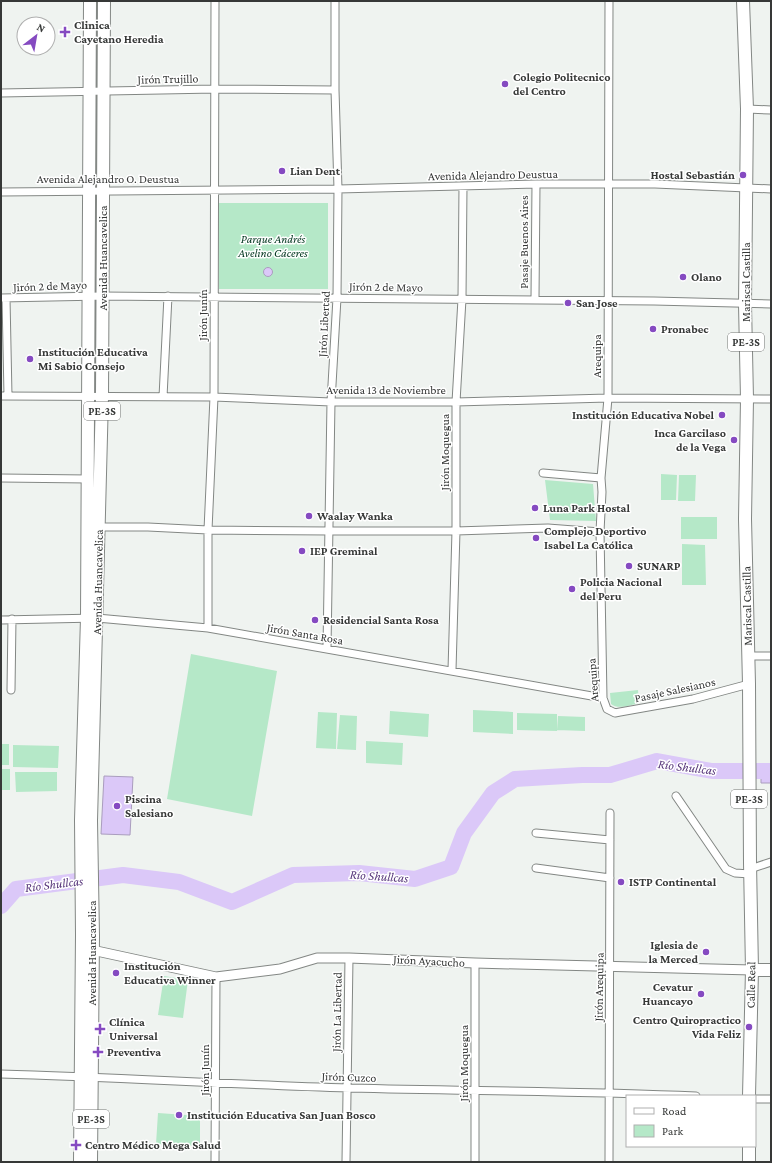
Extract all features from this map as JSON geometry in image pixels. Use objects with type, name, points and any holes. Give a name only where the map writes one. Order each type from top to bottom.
[{"type":"main road","name":"Avenida Huancavelica","points":[[90,1],[88,478],[93,527]]},
{"type":"main road","name":"Avenida Huancavelica","points":[[91,1162],[86,1076],[86,821],[93,527],[102,397],[104,1]]},
{"type":"main road","name":"Mariscal Castilla","points":[[743,1],[747,109],[745,304],[747,398],[745,520],[749,684]]},
{"type":"main road","name":"Calle Real","points":[[749,684],[752,970],[749,1095]]},
{"type":"main road","name":"Avenida Huancavelica","points":[[80,1162],[92,950],[87,935]]},
{"type":"main road","name":"Jirón Ayacucho","points":[[752,970],[771,970]]},
{"type":"main road","points":[[749,1147],[749,1162]]},
{"type":"street","name":"Jirón Junín","points":[[208,628],[208,530],[214,397],[215,1]]},
{"type":"street","name":"Jirón Libertad","points":[[327,648],[331,402],[337,298],[338,189],[335,90],[335,1]]},
{"type":"street","name":"Arequipa","points":[[607,709],[603,698],[600,532],[602,492],[601,478],[608,398],[609,1]]},
{"type":"street","name":"Jirón Trujillo","points":[[1,93],[215,89],[335,90]]},
{"type":"street","points":[[747,109],[771,110]]},
{"type":"street","name":"Avenida Alejandro Deustua","points":[[214,190],[338,189],[536,184],[608,184],[771,189]]},
{"type":"street","name":"Pasaje Buenos Aires","points":[[535,299],[536,184]]},
{"type":"street","name":"Jirón Moquegua","points":[[452,670],[456,531],[456,402],[462,299],[463,186]]},
{"type":"street","name":"Avenida Alejandro O. Deustua","points":[[1,192],[214,190]]},
{"type":"street","points":[[163,397],[168,296]]},
{"type":"street","name":"Jirón 2 de Mayo","points":[[4,298],[168,296],[535,299],[771,304]]},
{"type":"street","points":[[4,298],[5,396]]},
{"type":"street","name":"Avenida 13 de Noviembre","points":[[5,396],[214,397],[331,402],[456,402],[608,398],[771,398]]},
{"type":"street","points":[[543,473],[601,478]]},
{"type":"street","points":[[1,478],[88,478]]},
{"type":"street","points":[[93,527],[330,531],[456,531],[548,528],[600,532]]},
{"type":"street","name":"Jirón Santa Rosa","points":[[1,620],[92,618],[208,628],[452,670],[603,698]]},
{"type":"street","points":[[11,690],[12,620]]},
{"type":"street","points":[[748,656],[771,656]]},
{"type":"street","name":"Pasaje Salesianos","points":[[607,709],[615,713],[693,699],[749,684]]},
{"type":"street","points":[[676,796],[726,869],[735,873],[771,862]]},
{"type":"street","name":"Jirón Arequipa","points":[[609,1162],[608,1092],[610,813]]},
{"type":"street","points":[[536,833],[610,840]]},
{"type":"street","points":[[536,868],[610,878]]},
{"type":"street","name":"Jirón Ayacucho","points":[[92,950],[216,977],[280,969],[316,958],[752,970]]},
{"type":"street","name":"Jirón La Libertad","points":[[346,1162],[349,958]]},
{"type":"street","name":"Jirón Moquegua","points":[[475,963],[475,1162]]},
{"type":"street","name":"Jirón Junín","points":[[215,1162],[216,977]]},
{"type":"street","name":"Jirón Cuzco","points":[[1,1074],[86,1076],[348,1088],[608,1092],[674,1095]]},
{"type":"street","points":[[756,1099],[771,1099]]},
{"type":"green space","name":"Parque Andrés Avelino Cáceres","points":[[218,203],[328,203],[328,289],[219,289]]},
{"type":"green space","points":[[661,474],[677,475],[676,500],[661,500]]},
{"type":"green space","points":[[679,475],[696,475],[695,501],[678,501]]},
{"type":"green space","points":[[545,480],[593,484],[596,521],[550,520]]},
{"type":"green space","points":[[681,517],[717,517],[717,539],[681,539]]},
{"type":"green space","points":[[682,544],[705,545],[706,585],[682,585]]},
{"type":"green space","points":[[191,654],[277,671],[252,816],[167,799]]},
{"type":"green space","points":[[638,690],[639,703],[621,707],[611,704],[610,693]]},
{"type":"green space","points":[[473,710],[513,712],[513,734],[473,732]]},
{"type":"green space","points":[[390,711],[429,714],[428,737],[389,734]]},
{"type":"green space","points":[[318,712],[337,713],[336,749],[316,748]]},
{"type":"green space","points":[[517,713],[557,714],[557,731],[517,730]]},
{"type":"green space","points":[[340,715],[357,716],[356,750],[337,749]]},
{"type":"green space","points":[[558,716],[585,717],[585,731],[557,730]]},
{"type":"green space","points":[[366,741],[403,743],[402,765],[366,763]]},
{"type":"green space","points":[[1,744],[9,744],[9,765],[1,765]]},
{"type":"green space","points":[[13,745],[59,746],[58,768],[13,767]]},
{"type":"green space","points":[[1,769],[10,769],[10,790],[1,790]]},
{"type":"green space","points":[[15,772],[57,772],[57,791],[16,792]]},
{"type":"green space","points":[[164,976],[188,980],[183,1018],[158,1015]]},
{"type":"green space","points":[[158,1113],[200,1116],[200,1146],[156,1144]]},
{"type":"shaded area","points":[[268,267],[273,272],[268,277],[263,272]]},
{"type":"shaded area","points":[[771,771],[771,783],[761,783],[761,773]]},
{"type":"shaded area","name":"Piscina Salesiano","points":[[104,776],[133,777],[130,835],[101,834]]},
{"type":"waterway","name":"Río Shullcas","points":[[1,906],[16,889],[123,875],[179,882],[232,902],[293,875],[359,873],[415,879],[451,867],[464,833],[493,793],[515,779],[610,775],[657,761],[712,771],[771,771]]},
{"type":"place","name":"Clinica Cayetano Heredia","points":[[65,32]]},
{"type":"place","name":"Colegio Politecnico del Centro","points":[[505,84]]},
{"type":"place","name":"Lian Dent","points":[[282,171]]},
{"type":"place","name":"Hostal Sebastián","points":[[743,175]]},
{"type":"place","name":"Olano","points":[[683,277]]},
{"type":"place","name":"San Jose","points":[[568,303]]},
{"type":"place","name":"Pronabec","points":[[653,329]]},
{"type":"place","name":"Institución Educativa Mi Sabio Consejo","points":[[30,359]]},
{"type":"place","name":"Institución Educativa Nobel","points":[[722,415]]},
{"type":"place","name":"Inca Garcilaso de la Vega","points":[[734,440]]},
{"type":"place","name":"Luna Park Hostal","points":[[535,508]]},
{"type":"place","name":"Waalay Wanka","points":[[309,516]]},
{"type":"place","name":"Complejo Deportivo Isabel La Católica","points":[[536,538]]},
{"type":"place","name":"IEP Greminal","points":[[302,551]]},
{"type":"place","name":"SUNARP","points":[[629,566]]},
{"type":"place","name":"Policia Nacional del Peru","points":[[572,589]]},
{"type":"place","name":"Residencial Santa Rosa","points":[[315,620]]},
{"type":"place","name":"Piscina Salesiano","points":[[117,806]]},
{"type":"place","name":"ISTP Continental","points":[[621,882]]},
{"type":"place","name":"Iglesia de la Merced","points":[[706,952]]},
{"type":"place","name":"Institución Educativa Winner","points":[[116,973]]},
{"type":"place","name":"Cevatur Huancayo","points":[[701,994]]},
{"type":"place","name":"Centro Quiropractico Vida Feliz","points":[[749,1027]]},
{"type":"place","name":"Clínica Universal","points":[[100,1029]]},
{"type":"place","name":"Preventiva","points":[[98,1052]]},
{"type":"place","name":"Institución Educativa San Juan Bosco","points":[[179,1115]]},
{"type":"place","name":"Centro Médico Mega Salud","points":[[76,1145]]}]
